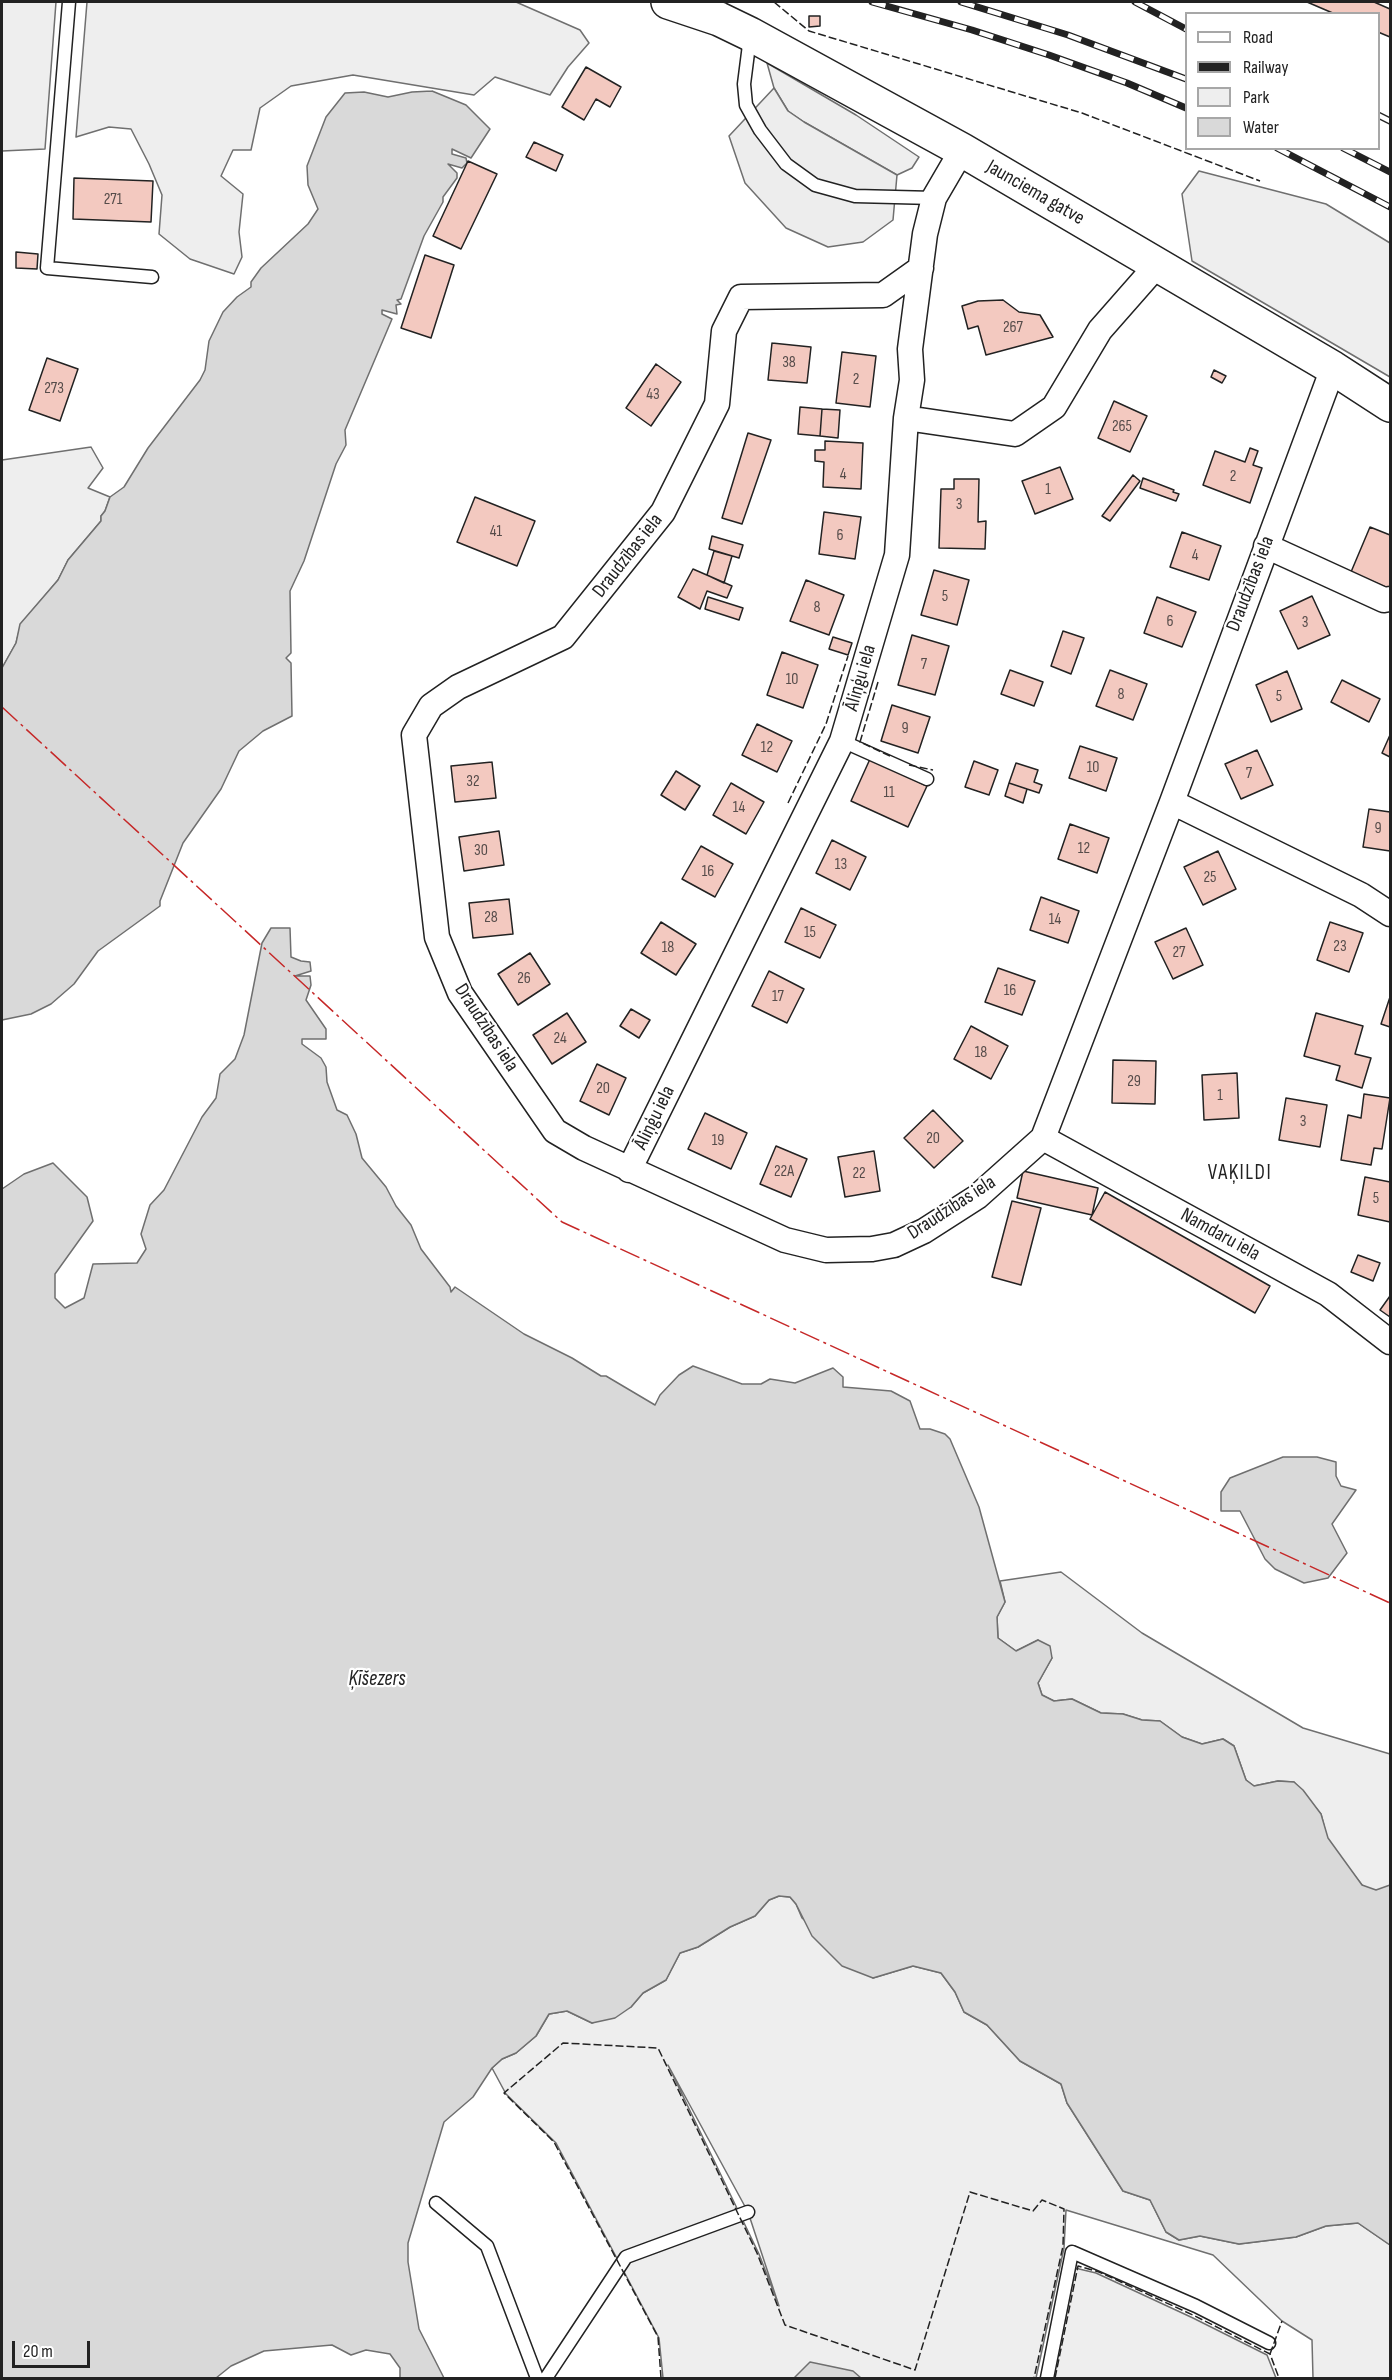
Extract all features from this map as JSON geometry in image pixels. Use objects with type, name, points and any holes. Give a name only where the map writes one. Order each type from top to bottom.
[{"type":"main road","name":"Jaunciema gatve","points":[[668,2],[719,19],[750,34],[962,150],[1333,368],[1390,405]]},
{"type":"street","name":"Āliņģu iela","points":[[629,1170],[842,741],[897,555],[906,418],[912,380],[910,349],[925,234],[934,198],[962,150]]},
{"type":"street","points":[[906,418],[1015,434],[1054,407],[1100,330],[1158,264]]},
{"type":"street","name":"Draudzības iela","points":[[921,268],[883,294],[741,297],[724,331],[717,404],[663,512],[563,637],[458,687],[431,706],[414,735],[437,937],[460,993],[555,1131],[629,1170],[785,1240],[826,1250],[872,1249],[894,1245],[924,1231],[968,1203],[1043,1138],[1172,802],[1333,368]]},
{"type":"street","points":[[1266,546],[1383,600],[1390,599]]},
{"type":"street","points":[[1172,802],[1361,895],[1390,914]]},
{"type":"street","name":"Namdaru iela","points":[[1043,1138],[1328,1294],[1390,1342]]},
{"type":"lane","points":[[69,2],[46,268],[152,277]]},
{"type":"lane","points":[[750,34],[744,84],[746,105],[760,130],[786,164],[815,185],[855,196],[934,198]]},
{"type":"lane","points":[[842,741],[927,779]]},
{"type":"lane","points":[[436,2203],[487,2246],[537,2379]]},
{"type":"lane","points":[[546,2379],[626,2257],[748,2212]]},
{"type":"lane","points":[[1047,2379],[1072,2252],[1196,2306],[1269,2343]]},
{"type":"green space","points":[[2,2],[56,2],[45,149],[2,151]]},
{"type":"green space","points":[[87,2],[516,2],[580,30],[589,43],[568,67],[550,95],[495,77],[474,95],[353,75],[291,86],[260,108],[251,150],[233,150],[221,176],[243,194],[239,232],[242,257],[234,274],[190,259],[159,234],[162,195],[131,129],[109,127],[76,137]]},
{"type":"green space","points":[[767,63],[856,115],[919,157],[912,168],[897,175],[788,111],[774,88]]},
{"type":"green space","points":[[1199,171],[1326,204],[1390,243],[1390,377],[1192,261],[1182,194]]},
{"type":"green space","points":[[91,447],[103,468],[88,488],[110,497],[101,521],[68,560],[58,580],[21,624],[16,643],[2,668],[2,460]]},
{"type":"green space","points":[[1061,1572],[1142,1633],[1303,1728],[1390,1754],[1390,1909],[1362,1885],[1347,1866],[1327,1838],[1321,1814],[1294,1782],[1278,1781],[1254,1786],[1246,1780],[1234,1746],[1223,1739],[1202,1744],[1182,1737],[1160,1721],[1142,1720],[1123,1714],[1101,1713],[1072,1699],[1054,1701],[1042,1695],[1038,1683],[1052,1658],[1038,1640],[1016,1651],[998,1638],[997,1617],[1005,1602],[1000,1581]]},
{"type":"green space","points":[[779,1896],[790,1897],[802,1918],[873,1978],[913,1966],[941,1973],[955,1992],[964,2012],[987,2025],[1020,2061],[1061,2084],[1067,2103],[1123,2191],[1150,2200],[1166,2232],[1179,2240],[1200,2236],[1239,2244],[1296,2237],[1326,2226],[1358,2223],[1390,2245],[1390,2378],[1313,2378],[1312,2340],[1282,2321],[1213,2255],[1066,2210],[1064,2248],[1036,2378],[663,2378],[659,2338],[556,2143],[506,2094],[492,2068],[502,2059],[516,2053],[536,2036],[549,2014],[567,2011],[592,2023],[631,2007],[643,1993],[666,1980],[680,1953],[698,1947],[730,1927],[755,1916],[769,1900]],"holes":[[[668,2065],[748,2212],[779,2306],[759,2254]]]},
{"type":"green space","points":[[1075,2268],[1096,2273],[1267,2355],[1276,2378],[1053,2378]]},
{"type":"shaded area","points":[[774,88],[788,111],[897,175],[893,220],[863,242],[828,247],[786,228],[745,183],[729,136]]},
{"type":"water","points":[[432,91],[466,105],[490,129],[471,158],[452,149],[452,154],[466,158],[467,163],[462,168],[448,164],[457,173],[457,178],[443,197],[443,202],[424,236],[401,299],[397,300],[401,304],[396,305],[397,314],[382,310],[382,314],[392,319],[345,430],[346,445],[336,464],[304,561],[290,591],[291,653],[286,658],[291,663],[292,716],[263,731],[239,751],[221,789],[183,843],[160,906],[98,951],[74,984],[51,1004],[31,1014],[2,1020],[2,668],[16,643],[20,624],[58,580],[68,560],[101,521],[110,497],[124,487],[148,448],[200,380],[205,370],[209,341],[223,312],[237,297],[251,287],[251,282],[261,268],[308,224],[318,209],[308,185],[307,166],[326,117],[345,93],[364,92],[388,97]]},
{"type":"water","name":"Ķīšezers","points":[[271,928],[290,928],[291,957],[310,962],[311,971],[295,976],[310,976],[311,985],[306,1000],[326,1029],[326,1039],[302,1039],[302,1044],[321,1058],[326,1067],[327,1082],[337,1110],[347,1115],[356,1134],[362,1158],[386,1187],[396,1206],[411,1225],[421,1249],[450,1287],[451,1292],[455,1287],[524,1334],[572,1358],[601,1376],[606,1376],[655,1405],[660,1395],[679,1375],[693,1366],[742,1384],[761,1384],[770,1379],[795,1383],[833,1368],[843,1377],[843,1387],[891,1391],[910,1401],[920,1429],[930,1429],[945,1434],[950,1439],[979,1507],[1005,1602],[997,1617],[998,1638],[1016,1651],[1038,1640],[1050,1646],[1052,1658],[1038,1683],[1042,1695],[1054,1701],[1072,1699],[1101,1713],[1123,1714],[1142,1720],[1160,1721],[1182,1737],[1202,1744],[1223,1739],[1234,1746],[1246,1780],[1254,1786],[1278,1781],[1294,1782],[1303,1790],[1321,1814],[1328,1838],[1362,1885],[1376,1890],[1390,1885],[1390,2245],[1358,2223],[1326,2226],[1296,2237],[1239,2244],[1200,2236],[1179,2240],[1166,2232],[1150,2200],[1123,2191],[1067,2103],[1061,2084],[1020,2061],[987,2025],[964,2012],[955,1992],[941,1973],[913,1966],[873,1978],[842,1966],[812,1936],[790,1897],[779,1896],[769,1900],[755,1916],[730,1927],[698,1947],[680,1953],[666,1980],[643,1993],[631,2007],[615,2018],[592,2023],[567,2011],[549,2014],[536,2036],[516,2053],[502,2059],[492,2068],[473,2097],[444,2122],[408,2243],[408,2262],[419,2329],[444,2378],[400,2378],[400,2368],[390,2354],[366,2350],[351,2355],[332,2345],[264,2351],[231,2366],[216,2378],[2,2378],[2,1189],[24,1174],[53,1163],[87,1197],[93,1221],[55,1274],[55,1298],[65,1308],[84,1298],[93,1264],[137,1263],[146,1249],[141,1234],[150,1205],[164,1190],[202,1117],[216,1098],[220,1074],[235,1059],[244,1035],[262,943]]},
{"type":"water","points":[[1283,1457],[1317,1457],[1336,1462],[1336,1476],[1341,1486],[1356,1490],[1332,1524],[1347,1553],[1328,1578],[1304,1583],[1275,1569],[1265,1559],[1240,1511],[1221,1511],[1221,1492],[1230,1478]]},
{"type":"water","points":[[810,2362],[853,2371],[861,2378],[794,2378]]},
{"type":"building","points":[[1307,2],[1374,2],[1390,9],[1390,37],[1380,33],[1380,12],[1330,12]]},
{"type":"building","points":[[809,16],[820,16],[820,26],[809,27]]},
{"type":"building","points":[[586,67],[621,87],[610,107],[596,99],[584,120],[562,107]]},
{"type":"building","points":[[534,142],[563,155],[556,171],[526,157]]},
{"type":"building","points":[[468,161],[497,174],[461,249],[433,236]]},
{"type":"building","points":[[74,178],[153,181],[151,222],[73,219]]},
{"type":"building","points":[[16,252],[38,254],[37,269],[16,268]]},
{"type":"building","points":[[425,255],[454,265],[431,338],[401,328]]},
{"type":"building","points":[[1003,300],[1019,312],[1040,315],[1053,337],[986,355],[978,326],[968,329],[962,306],[978,301]]},
{"type":"building","points":[[772,343],[811,347],[807,383],[768,380]]},
{"type":"building","points":[[842,352],[876,356],[870,407],[836,403]]},
{"type":"building","points":[[47,358],[78,369],[60,421],[29,410]]},
{"type":"building","points":[[656,364],[681,382],[651,426],[626,408]]},
{"type":"building","points":[[1214,370],[1226,376],[1222,383],[1211,377]]},
{"type":"building","points":[[1114,401],[1147,416],[1130,452],[1098,438]]},
{"type":"building","points":[[800,407],[822,409],[820,436],[798,434]]},
{"type":"building","points":[[822,409],[840,410],[838,438],[820,436]]},
{"type":"building","points":[[748,433],[771,440],[742,524],[722,518]]},
{"type":"building","points":[[825,441],[863,443],[861,489],[823,487],[824,462],[815,461],[815,450],[825,450]]},
{"type":"building","points":[[1250,448],[1258,451],[1253,465],[1262,468],[1250,503],[1203,485],[1215,451],[1245,462]]},
{"type":"building","points":[[1060,467],[1073,499],[1035,514],[1022,481]]},
{"type":"building","points":[[1133,475],[1140,481],[1110,521],[1102,516]]},
{"type":"building","points":[[1143,478],[1174,490],[1173,492],[1179,494],[1176,501],[1140,488]]},
{"type":"building","points":[[954,479],[979,479],[978,522],[986,521],[985,549],[939,548],[941,489],[954,489]]},
{"type":"building","points":[[475,497],[535,521],[517,566],[457,542]]},
{"type":"building","points":[[824,512],[861,517],[855,559],[819,554]]},
{"type":"building","points":[[1370,527],[1390,535],[1390,589],[1351,572]]},
{"type":"building","points":[[1182,532],[1221,546],[1209,580],[1170,567]]},
{"type":"building","points":[[712,536],[743,545],[739,558],[709,549]]},
{"type":"building","points":[[714,551],[732,556],[724,583],[707,575]]},
{"type":"building","points":[[693,569],[732,586],[727,598],[707,591],[700,609],[678,597]]},
{"type":"building","points":[[934,570],[969,580],[957,625],[921,615]]},
{"type":"building","points":[[806,580],[844,595],[829,635],[790,621]]},
{"type":"building","points":[[1312,596],[1330,635],[1298,649],[1280,611]]},
{"type":"building","points":[[708,597],[743,608],[739,620],[705,609]]},
{"type":"building","points":[[1157,597],[1196,612],[1182,647],[1144,633]]},
{"type":"building","points":[[1063,631],[1084,638],[1071,674],[1051,666]]},
{"type":"building","points":[[912,635],[949,646],[935,695],[898,685]]},
{"type":"building","points":[[833,637],[852,643],[848,655],[829,649]]},
{"type":"building","points":[[782,652],[818,665],[803,708],[767,695]]},
{"type":"building","points":[[1010,670],[1043,682],[1034,706],[1001,694]]},
{"type":"building","points":[[1110,670],[1147,684],[1133,720],[1096,706]]},
{"type":"building","points":[[1287,671],[1302,709],[1271,722],[1256,685]]},
{"type":"building","points":[[1342,680],[1380,699],[1369,722],[1331,702]]},
{"type":"building","points":[[892,705],[930,717],[918,753],[881,741]]},
{"type":"building","points":[[757,724],[792,741],[777,772],[742,755]]},
{"type":"building","points":[[1390,735],[1390,757],[1382,753]]},
{"type":"building","points":[[1080,746],[1117,758],[1106,791],[1069,778]]},
{"type":"building","points":[[1257,750],[1273,785],[1241,799],[1225,764]]},
{"type":"building","points":[[870,759],[927,786],[908,827],[851,801]]},
{"type":"building","points":[[974,761],[998,770],[989,795],[965,787]]},
{"type":"building","points":[[492,762],[496,798],[455,802],[451,766]]},
{"type":"building","points":[[1016,763],[1038,770],[1034,782],[1042,785],[1039,793],[1009,783]]},
{"type":"building","points":[[676,771],[700,786],[685,810],[661,795]]},
{"type":"building","points":[[731,783],[764,802],[746,834],[713,815]]},
{"type":"building","points":[[1009,783],[1027,789],[1023,803],[1005,796]]},
{"type":"building","points":[[1369,809],[1390,812],[1390,851],[1363,847]]},
{"type":"building","points":[[1070,824],[1109,838],[1097,873],[1058,859]]},
{"type":"building","points":[[499,831],[504,865],[464,871],[459,837]]},
{"type":"building","points":[[832,840],[866,857],[850,890],[816,873]]},
{"type":"building","points":[[701,846],[733,864],[715,897],[682,879]]},
{"type":"building","points":[[1218,851],[1236,889],[1203,905],[1184,867]]},
{"type":"building","points":[[1041,897],[1079,911],[1068,943],[1030,930]]},
{"type":"building","points":[[509,899],[513,934],[473,938],[469,903]]},
{"type":"building","points":[[801,908],[836,925],[820,958],[785,942]]},
{"type":"building","points":[[661,922],[696,944],[676,975],[641,953]]},
{"type":"building","points":[[1330,922],[1363,933],[1349,972],[1317,960]]},
{"type":"building","points":[[1186,928],[1203,965],[1173,979],[1155,942]]},
{"type":"building","points":[[530,953],[550,984],[518,1005],[498,974]]},
{"type":"building","points":[[998,968],[1035,981],[1022,1015],[985,1002]]},
{"type":"building","points":[[769,971],[804,989],[787,1023],[752,1006]]},
{"type":"building","points":[[1390,997],[1390,1027],[1381,1024]]},
{"type":"building","points":[[631,1009],[650,1020],[639,1038],[620,1026]]},
{"type":"building","points":[[567,1013],[586,1042],[552,1064],[533,1035]]},
{"type":"building","points":[[1316,1013],[1363,1026],[1355,1054],[1371,1058],[1362,1088],[1336,1080],[1340,1066],[1304,1056]]},
{"type":"building","points":[[971,1026],[1008,1046],[991,1079],[954,1059]]},
{"type":"building","points":[[1113,1060],[1156,1061],[1155,1104],[1112,1103]]},
{"type":"building","points":[[597,1064],[626,1078],[609,1115],[580,1101]]},
{"type":"building","points":[[1237,1073],[1239,1118],[1204,1120],[1202,1075]]},
{"type":"building","points":[[1364,1094],[1390,1098],[1382,1149],[1374,1148],[1371,1165],[1341,1160],[1348,1115],[1361,1118]]},
{"type":"building","points":[[1286,1098],[1327,1105],[1320,1147],[1279,1140]]},
{"type":"building","points":[[933,1110],[963,1141],[934,1168],[904,1138]]},
{"type":"building","points":[[705,1113],[747,1133],[731,1169],[688,1149]]},
{"type":"building","points":[[776,1146],[807,1159],[791,1197],[760,1184]]},
{"type":"building","points":[[874,1151],[880,1191],[845,1197],[838,1157]]},
{"type":"building","points":[[1023,1171],[1098,1188],[1092,1215],[1017,1198]]},
{"type":"building","points":[[1365,1177],[1390,1182],[1390,1222],[1358,1215]]},
{"type":"building","points":[[1105,1192],[1270,1286],[1255,1313],[1090,1219]]},
{"type":"building","points":[[1012,1201],[1041,1208],[1021,1285],[992,1277]]},
{"type":"building","points":[[1358,1255],[1380,1263],[1373,1281],[1351,1272]]},
{"type":"building","points":[[1390,1296],[1390,1317],[1380,1310]]},
{"type":"railway","points":[[872,2],[972,30],[1049,55],[1127,83],[1185,108]]},
{"type":"railway","points":[[961,2],[1068,35],[1185,79]]},
{"type":"railway","points":[[1135,2],[1185,28]]},
{"type":"railway","points":[[1380,116],[1390,121]]},
{"type":"railway","points":[[1281,150],[1390,207]]},
{"type":"railway","points":[[1347,150],[1390,172]]},
{"type":"fence","points":[[774,2],[809,31],[1082,113],[1260,181]]},
{"type":"fence","points":[[788,803],[826,724],[848,656]]},
{"type":"fence","points":[[878,682],[860,742],[890,756]]},
{"type":"fence","points":[[909,765],[933,770]]},
{"type":"fence","points":[[661,2378],[658,2337],[554,2142],[504,2093],[563,2043],[658,2048],[757,2253],[785,2325],[915,2370],[970,2192],[1033,2211],[1042,2200],[1064,2209],[1063,2246],[1034,2378]]},
{"type":"fence","points":[[1055,2378],[1078,2266],[1099,2272],[1195,2316],[1270,2354],[1279,2378]]},
{"type":"fence","points":[[1270,2354],[1282,2321]]},
{"type":"power","points":[[2,707],[562,1222],[1390,1603]]},
{"type":"district","name":"VAĶILDI","points":[[1240,1174]]}]
